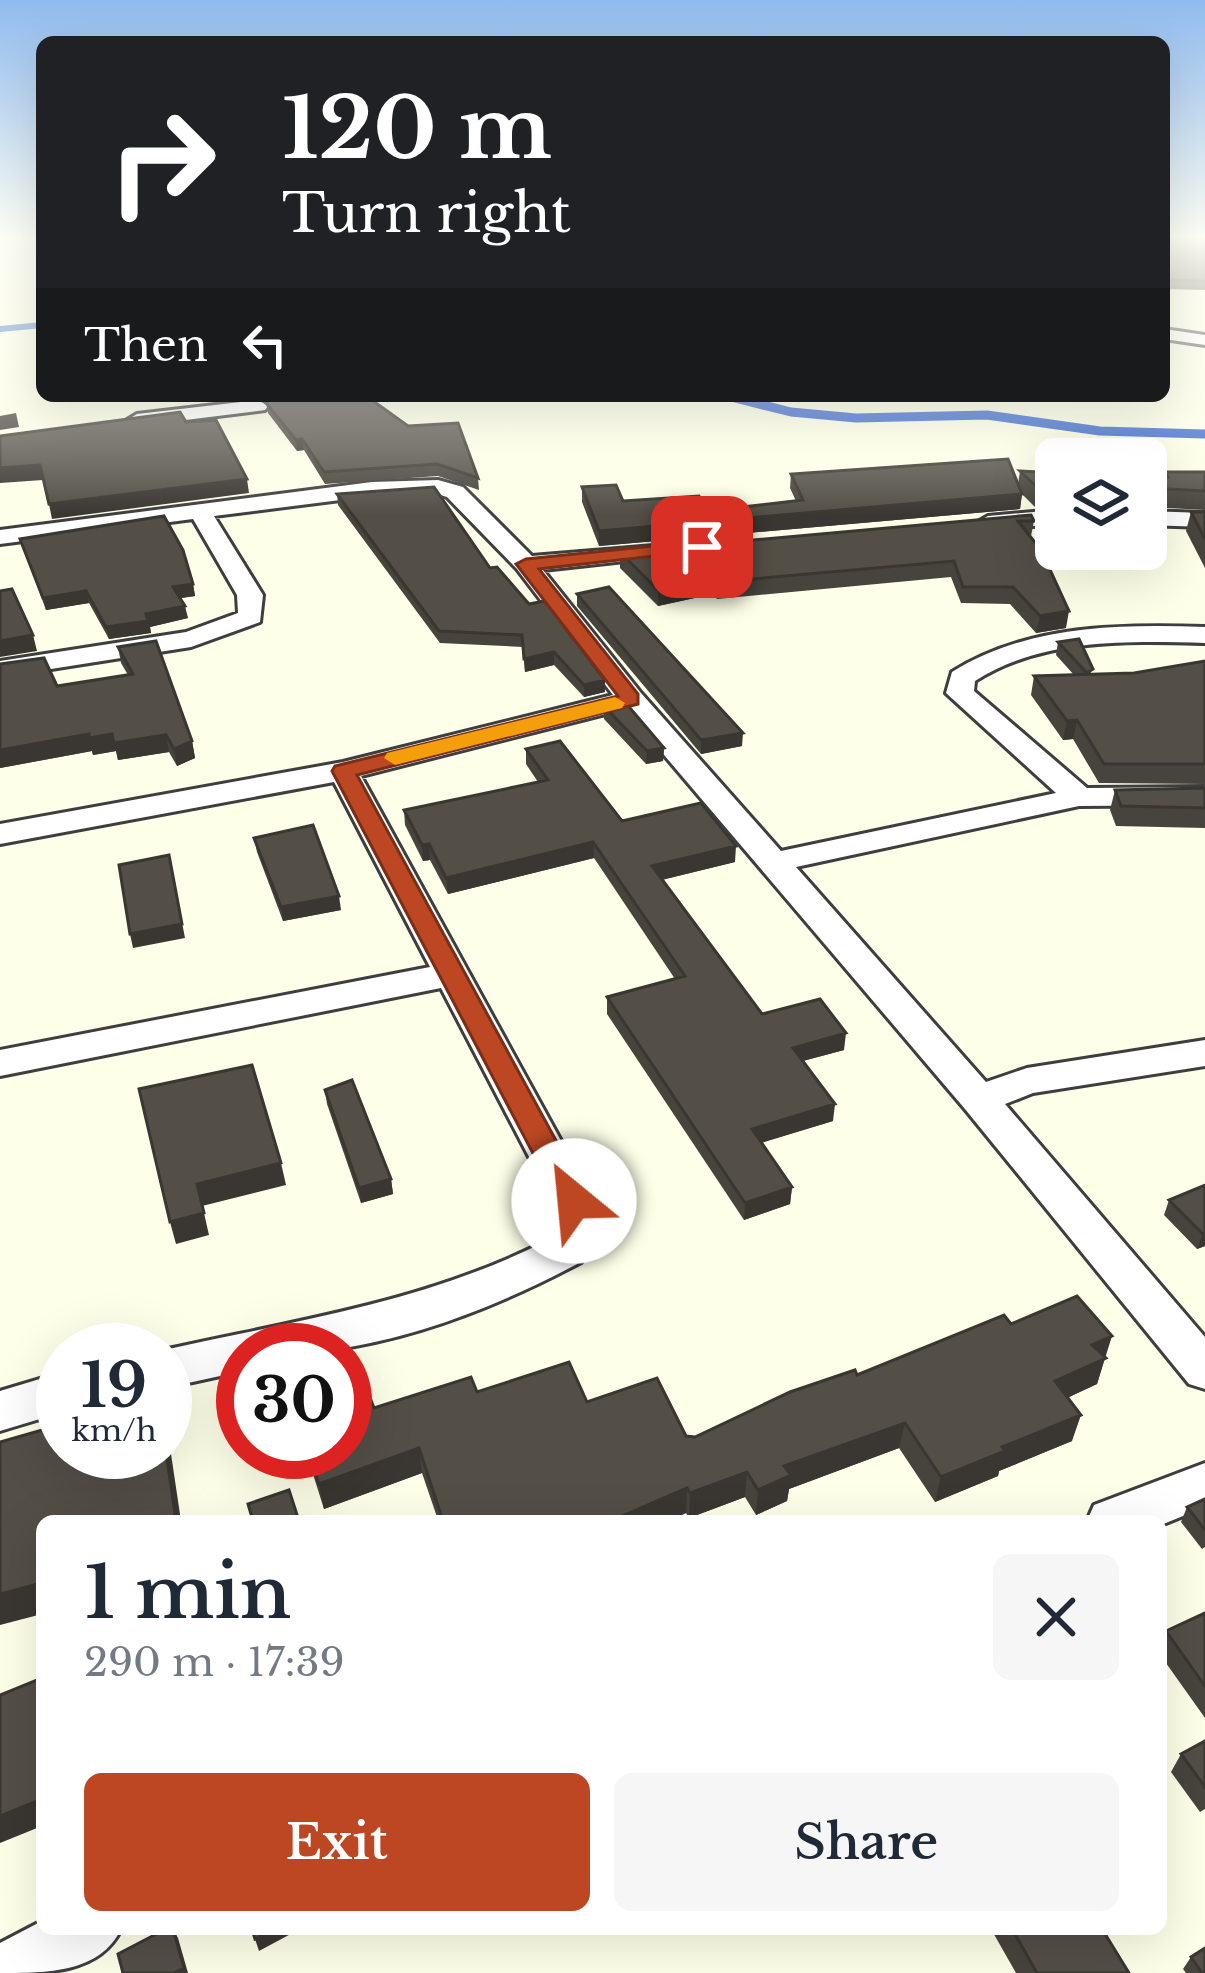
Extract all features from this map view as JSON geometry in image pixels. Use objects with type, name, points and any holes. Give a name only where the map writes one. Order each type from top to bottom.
[{"type":"street","points":[[1170,335],[1205,340]]},
{"type":"street","points":[[116,423],[258,406]]},
{"type":"street","points":[[0,537],[372,489],[438,487],[454,492],[526,564],[631,699],[979,1099],[1205,1370]]},
{"type":"street","points":[[0,669],[190,639],[251,617],[250,595],[200,512]]},
{"type":"street","points":[[968,524],[1035,519]]},
{"type":"street","points":[[1167,519],[1205,520]]},
{"type":"street","points":[[526,564],[702,547]]},
{"type":"street","points":[[1079,797],[960,693],[962,678],[981,662],[1053,644],[1147,633],[1205,634]]},
{"type":"street","points":[[0,834],[343,771],[631,699]]},
{"type":"street","points":[[343,771],[574,1201],[566,1250],[518,1277],[446,1306],[371,1323]]},
{"type":"street","points":[[775,862],[1079,797],[1205,796]]},
{"type":"street","points":[[0,1063],[452,974]]},
{"type":"street","points":[[979,1099],[1027,1081],[1205,1053]]},
{"type":"street","points":[[0,1411],[36,1400]]},
{"type":"street","points":[[1128,1515],[1205,1485]]},
{"type":"building","points":[[375,402],[408,426],[458,423],[478,478],[437,464],[324,472],[302,439],[296,440],[266,403]]},
{"type":"building","points":[[180,412],[186,422],[216,420],[247,479],[49,504],[40,465],[0,468],[0,436]]},
{"type":"building","points":[[1008,459],[1022,494],[599,531],[582,487],[616,485],[623,501],[699,496],[707,511],[803,500],[791,474]]},
{"type":"building","points":[[1020,471],[1035,472],[1035,485]]},
{"type":"building","points":[[1167,472],[1205,472],[1205,491],[1167,489]]},
{"type":"building","points":[[434,487],[490,568],[497,567],[529,604],[545,601],[605,680],[584,685],[554,652],[524,659],[522,635],[439,631],[337,494]]},
{"type":"building","points":[[1191,512],[1205,512],[1205,539]]},
{"type":"building","points":[[1031,515],[1034,521],[1018,521],[1035,542],[1035,570],[1050,570],[1069,611],[1040,616],[1013,587],[963,587],[954,561],[718,582],[714,578],[658,590],[620,552]]},
{"type":"building","points":[[164,516],[183,550],[193,584],[173,587],[185,606],[146,614],[148,621],[106,627],[86,591],[43,598],[20,539]]},
{"type":"building","points":[[609,587],[743,733],[701,740],[577,594]]},
{"type":"building","points":[[12,589],[33,635],[0,641],[0,591]]},
{"type":"building","points":[[1079,639],[1093,669],[1087,673],[1058,642]]},
{"type":"building","points":[[156,641],[192,741],[174,749],[166,735],[114,743],[112,734],[89,738],[89,734],[0,750],[0,664],[44,658],[57,686],[133,674],[118,647]]},
{"type":"building","points":[[1205,661],[1205,764],[1104,764],[1077,720],[1067,721],[1034,676],[1134,673]]},
{"type":"building","points":[[624,701],[664,748],[647,751],[604,706]]},
{"type":"building","points":[[560,741],[622,821],[701,803],[736,846],[652,866],[762,1014],[820,999],[846,1033],[793,1048],[835,1104],[752,1129],[792,1187],[745,1203],[607,997],[685,976],[593,842],[446,878],[404,810],[548,780],[526,749]]},
{"type":"building","points":[[1205,788],[1205,808],[1121,806],[1115,790]]},
{"type":"building","points":[[313,825],[339,896],[281,907],[254,838]]},
{"type":"building","points":[[169,855],[182,924],[130,934],[119,865]]},
{"type":"building","points":[[252,1065],[281,1163],[197,1184],[204,1213],[170,1222],[139,1089]]},
{"type":"building","points":[[352,1080],[391,1179],[359,1188],[325,1090]]},
{"type":"building","points":[[1205,1185],[1205,1234],[1203,1234],[1169,1200]]},
{"type":"building","points":[[1077,1296],[1112,1336],[1092,1345],[1106,1358],[1055,1381],[1081,1415],[941,1477],[905,1423],[784,1466],[791,1475],[758,1490],[747,1472],[690,1493],[687,1488],[625,1515],[441,1515],[419,1448],[372,1465],[372,1403],[374,1408],[471,1377],[477,1392],[569,1362],[587,1402],[657,1378],[686,1436],[695,1437],[790,1392],[855,1370],[857,1375],[1004,1315],[1011,1324]]},
{"type":"building","points":[[36,1432],[36,1479],[170,1479],[175,1515],[36,1515],[36,1585],[0,1594],[0,1442]]},
{"type":"building","points":[[289,1490],[297,1515],[251,1515],[248,1504]]},
{"type":"building","points":[[1205,1499],[1205,1530],[1187,1507]]},
{"type":"building","points":[[1205,1613],[1205,1686],[1167,1632]]},
{"type":"building","points":[[36,1680],[36,1801],[0,1816],[0,1695]]},
{"type":"building","points":[[1205,1741],[1205,1787],[1181,1754]]},
{"type":"building","points":[[154,1935],[175,1935],[184,1968],[174,1973],[123,1973],[118,1954]]},
{"type":"building","points":[[1015,1935],[1106,1935],[1129,1973],[1037,1973]]},
{"type":"building","points":[[1205,1948],[1205,1973],[1202,1973],[1191,1957]]},
{"type":"waterway","points":[[751,402],[791,412],[856,418],[987,415],[1100,431],[1205,434]]},
{"type":"slow traffic","points":[[395,758],[615,703]]},
{"type":"route","points":[[574,1201],[343,771],[631,699],[526,564],[702,547]]}]
